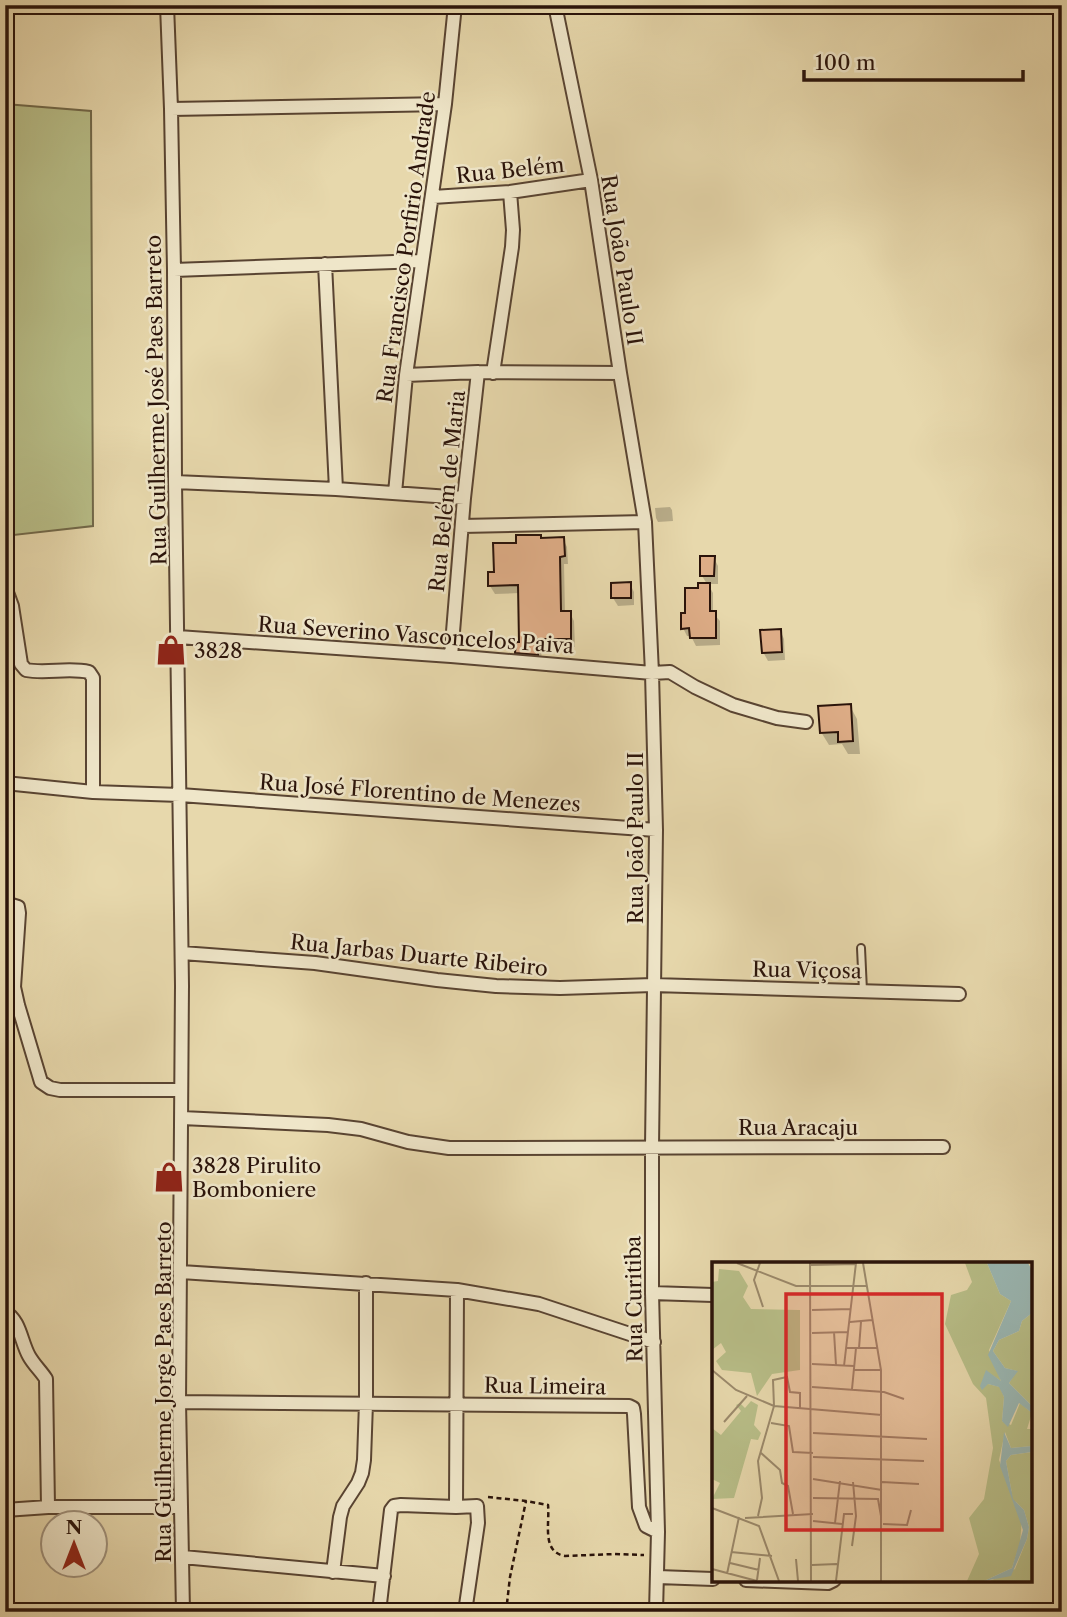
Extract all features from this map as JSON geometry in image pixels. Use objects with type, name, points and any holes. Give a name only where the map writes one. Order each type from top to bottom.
[{"type":"street","name":"Rua Guilherme José Paes Barreto","points":[[167,5],[174,270],[180,795]]},
{"type":"street","name":"Rua Francisco Porfirio Andrade","points":[[395,493],[406,375],[433,197],[455,5]]},
{"type":"street","name":"Rua João Paulo II","points":[[555,5],[591,180],[645,522],[656,830],[653,985]]},
{"type":"street","points":[[171,109],[445,104]]},
{"type":"street","name":"Rua Belém","points":[[433,197],[510,192],[591,180]]},
{"type":"street","name":"Rua Belém de Maria","points":[[493,373],[512,247],[510,192]]},
{"type":"street","points":[[174,270],[422,261]]},
{"type":"street","points":[[325,264],[336,489]]},
{"type":"street","name":"Rua Belém de Maria","points":[[406,375],[478,372],[620,373]]},
{"type":"street","name":"Rua Belém de Maria","points":[[451,656],[478,372]]},
{"type":"street","points":[[175,482],[464,498]]},
{"type":"street","points":[[462,526],[645,522]]},
{"type":"street","points":[[5,587],[12,606],[21,663],[26,670],[37,673],[79,670],[89,672],[93,678],[93,792]]},
{"type":"street","name":"Rua Severino Vasconcelos Paiva","points":[[178,637],[652,673],[670,672],[733,705],[777,718],[806,722]]},
{"type":"street","name":"Rua José Florentino de Menezes","points":[[5,783],[93,792],[180,795],[656,830]]},
{"type":"street","name":"Rua Guilherme Jorge Paes Barreto","points":[[180,795],[182,1118],[179,1402],[183,1612]]},
{"type":"street","points":[[5,903],[18,907],[14,987],[41,1082],[50,1088],[76,1091],[181,1090]]},
{"type":"street","name":"Rua Jarbas Duarte Ribeiro","points":[[182,953],[315,964],[496,986],[560,988],[653,985]]},
{"type":"street","name":"Rua Viçosa","points":[[653,985],[959,994]]},
{"type":"street","name":"Rua Curitiba","points":[[653,985],[652,1293],[658,1532],[656,1612]]},
{"type":"street","name":"Rua Aracaju","points":[[182,1118],[339,1126],[408,1142],[449,1147],[943,1147]]},
{"type":"street","points":[[181,1272],[457,1290],[539,1304],[654,1342]]},
{"type":"street","points":[[333,1572],[340,1517],[362,1474],[366,1403],[366,1283]]},
{"type":"street","points":[[456,1507],[457,1290]]},
{"type":"street","points":[[652,1293],[712,1295]]},
{"type":"street","points":[[5,1312],[13,1317],[28,1355],[46,1379],[47,1507]]},
{"type":"street","name":"Rua Limeira","points":[[179,1402],[629,1406],[633,1408],[639,1507],[646,1526],[658,1532]]},
{"type":"street","points":[[379,1612],[391,1510],[394,1506],[401,1505],[477,1506],[478,1523],[465,1612]]},
{"type":"street","points":[[5,1510],[47,1507],[181,1507]]},
{"type":"street","points":[[183,1557],[384,1576]]},
{"type":"street","points":[[658,1577],[712,1579]]},
{"type":"street","points":[[801,1582],[830,1582]]},
{"type":"lane","points":[[862,948],[863,991]]},
{"type":"path","points":[[477,1506],[485,1497],[546,1504],[549,1507],[548,1534],[551,1547],[558,1555],[658,1556]]},
{"type":"path","points":[[506,1612],[510,1577],[526,1501]]},
{"type":"green space","points":[[5,104],[91,111],[93,526],[5,536]]},
{"type":"building","points":[[516,535],[564,537],[565,556],[560,557],[561,611],[571,611],[571,639],[538,639],[538,655],[515,653],[516,642],[519,642],[518,585],[488,586],[488,572],[494,572],[493,543],[516,543]]},
{"type":"building","points":[[700,556],[715,556],[714,576],[700,576]]},
{"type":"building","points":[[631,582],[631,598],[611,598],[611,583]]},
{"type":"building","points":[[698,583],[710,583],[710,611],[716,611],[716,638],[690,638],[689,628],[681,629],[681,613],[685,613],[685,588],[698,588]]},
{"type":"building","points":[[781,629],[782,652],[762,653],[760,630]]},
{"type":"building","points":[[851,704],[853,741],[838,742],[838,732],[820,733],[818,706]]},
{"type":"place","name":"3828","points":[[171,650]]},
{"type":"place","name":"3828 Pirulito Bomboniere","points":[[169,1177]]}]
